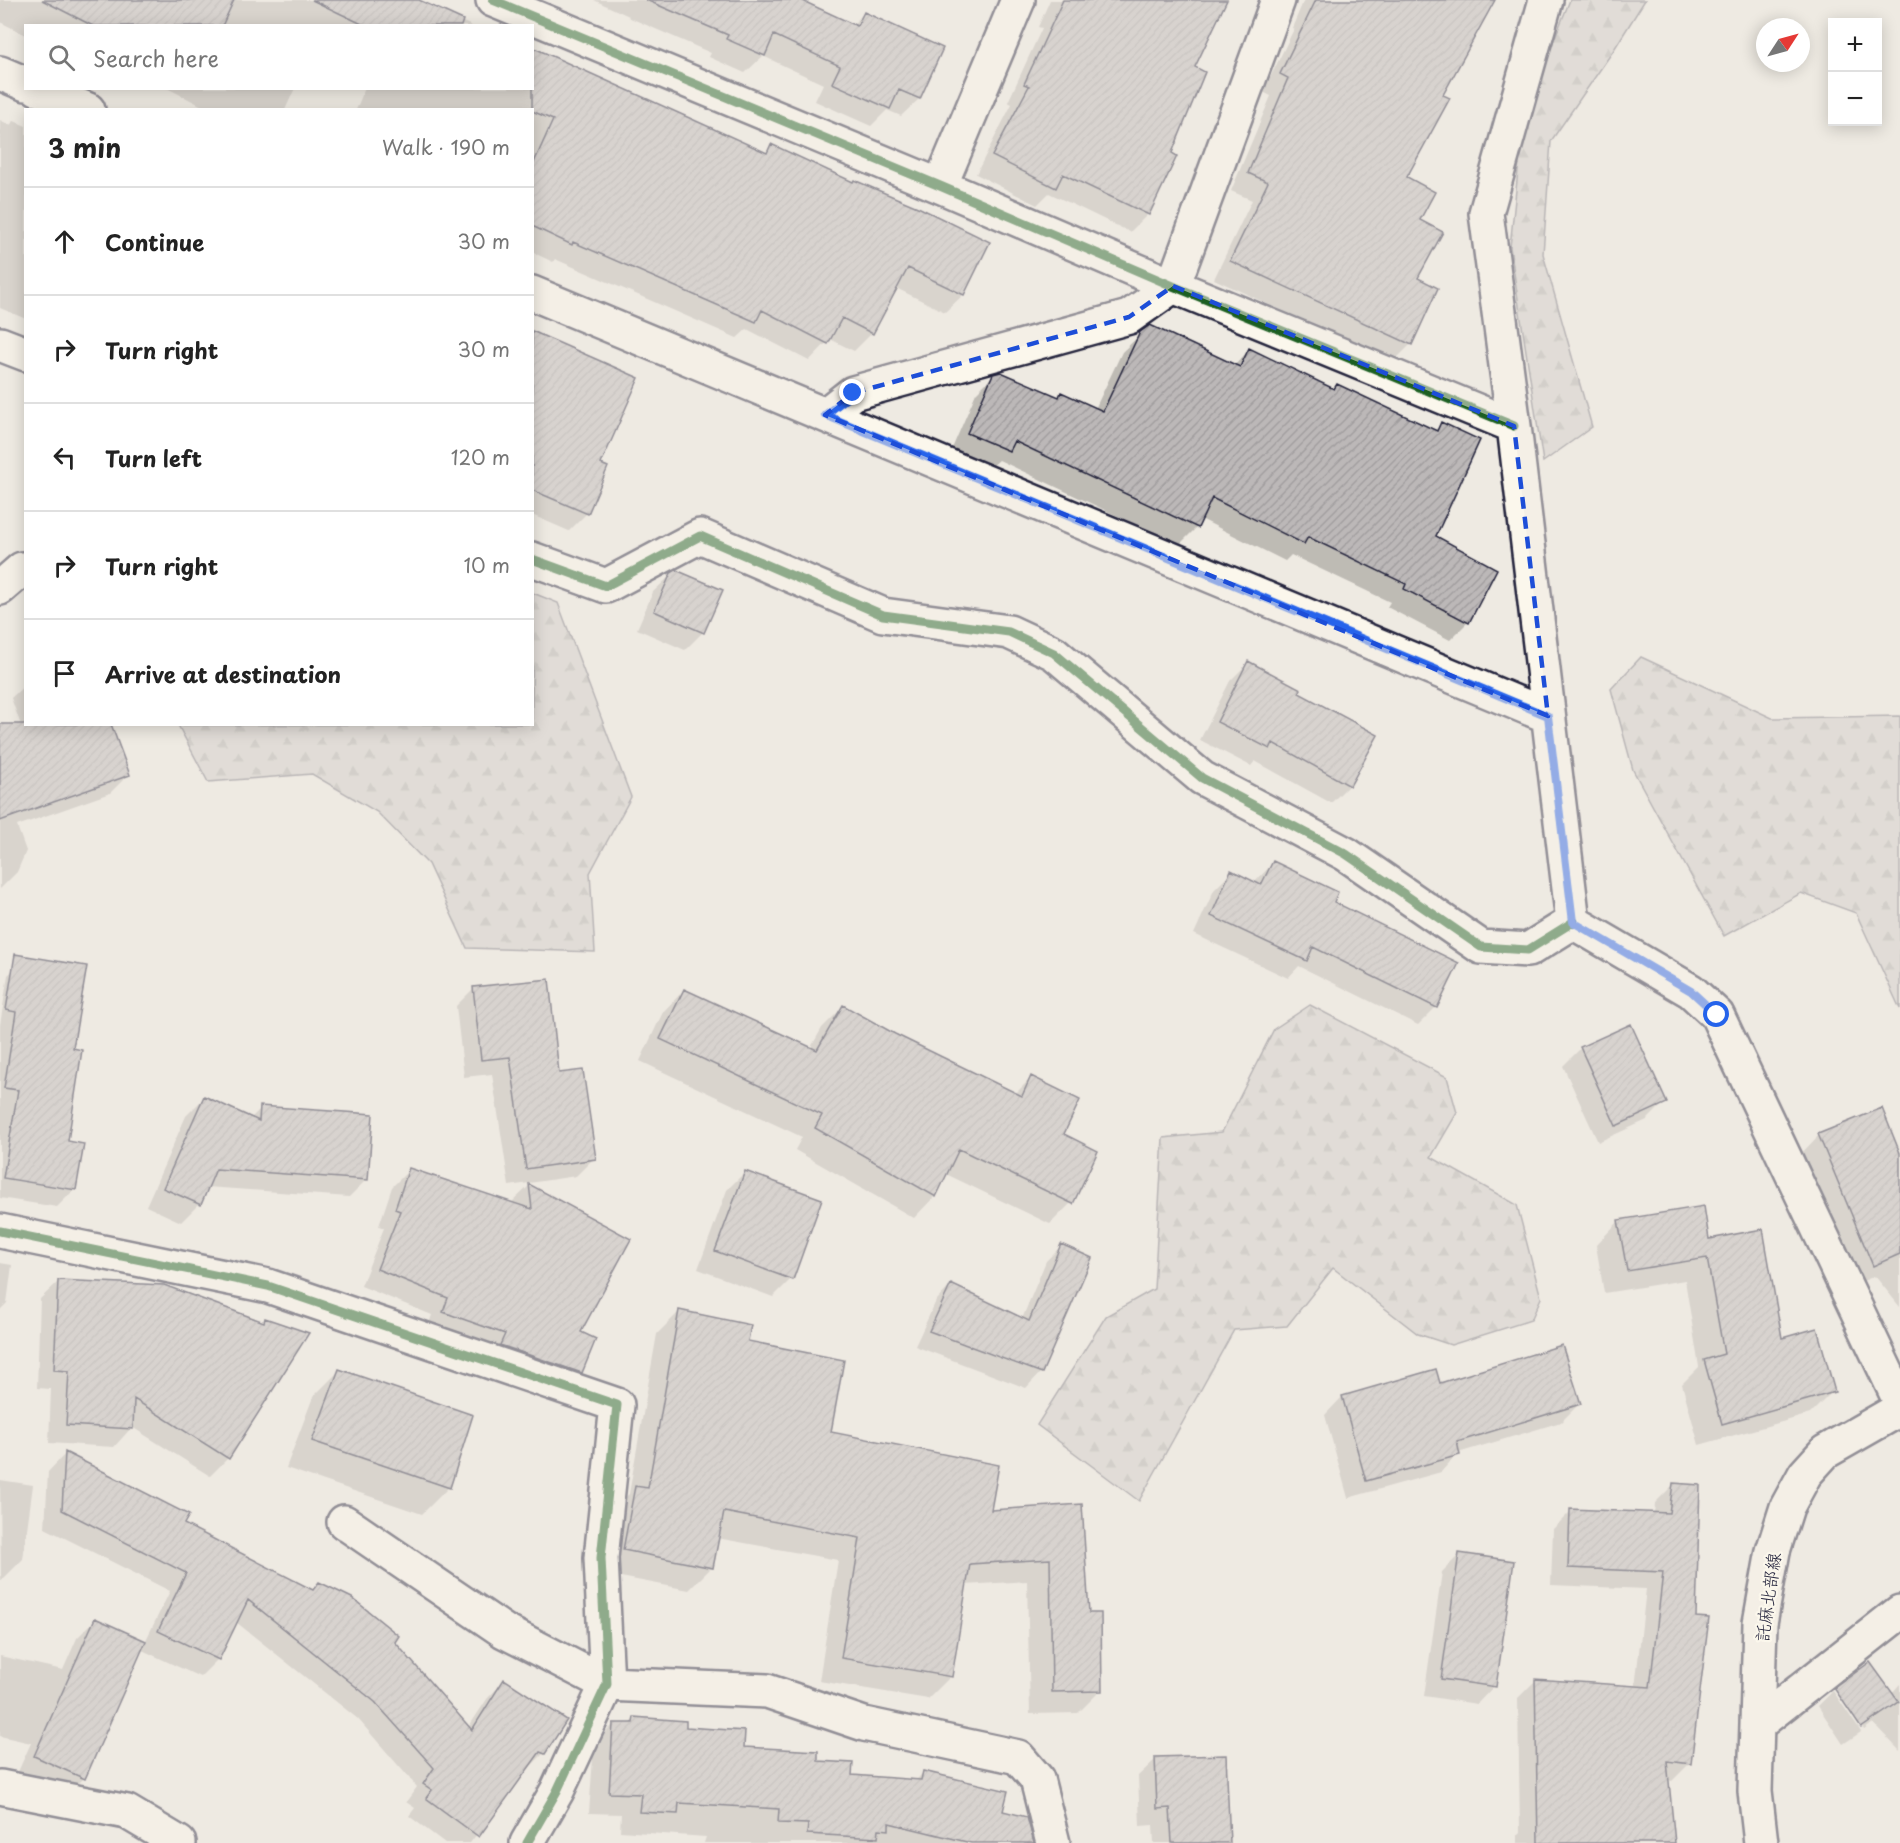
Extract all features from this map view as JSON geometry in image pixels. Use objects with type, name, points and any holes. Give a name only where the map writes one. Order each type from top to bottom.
[{"type":"street","points":[[493,0],[940,186],[1173,286],[1514,426]]},
{"type":"street","points":[[940,186],[1018,0]]},
{"type":"street","points":[[825,415],[853,393],[1129,317],[1173,286],[1278,0]]},
{"type":"street","points":[[1546,0],[1486,213],[1514,426],[1573,922]]},
{"type":"street","points":[[0,74],[24,83]]},
{"type":"street","points":[[42,90],[83,108]]},
{"type":"street","points":[[534,294],[1548,716]]},
{"type":"street","points":[[0,344],[24,353]]},
{"type":"street","points":[[534,559],[606,586],[700,536],[883,615],[1009,632],[1054,653],[1202,778],[1346,854],[1481,947],[1528,950],[1573,922]]},
{"type":"street","points":[[1573,922],[1691,991],[1717,1015],[1900,1401]]},
{"type":"street","points":[[0,1231],[268,1286],[617,1405],[601,1558],[607,1684],[557,1791],[527,1843]]},
{"type":"street","name":"託麻北部線","points":[[1761,1843],[1755,1791],[1760,1623],[1773,1551],[1787,1507],[1805,1474],[1825,1452],[1900,1409]]},
{"type":"street","points":[[344,1522],[504,1631],[607,1684],[767,1691],[864,1724],[1018,1757],[1037,1779],[1053,1843]]},
{"type":"street","points":[[1758,1724],[1900,1612]]},
{"type":"street","points":[[0,1787],[127,1812],[179,1843]]},
{"type":"highlighted area","points":[[1173,286],[1514,426],[1548,716],[825,415],[853,393],[1129,317]]},
{"type":"green space","points":[[1570,0],[1645,0],[1551,141],[1543,254],[1592,427],[1543,462],[1510,247],[1524,114]]},
{"type":"green space","points":[[534,593],[558,603],[631,797],[590,873],[595,952],[467,948],[428,864],[377,812],[312,774],[208,782],[179,726],[534,726]]},
{"type":"green space","points":[[1641,657],[1772,718],[1900,716],[1900,1009],[1856,913],[1801,893],[1724,936],[1633,770],[1611,689]]},
{"type":"green space","points":[[1310,1005],[1447,1077],[1457,1113],[1431,1157],[1517,1205],[1541,1298],[1531,1320],[1451,1345],[1418,1334],[1333,1268],[1287,1326],[1234,1330],[1139,1501],[1037,1425],[1106,1316],[1154,1289],[1163,1138],[1222,1132],[1274,1029]]},
{"type":"building","points":[[42,0],[234,0],[223,24],[89,24]]},
{"type":"building","points":[[312,0],[419,0],[463,20],[462,24],[362,24]]},
{"type":"building","points":[[646,0],[801,0],[857,26],[864,12],[943,48],[920,99],[899,90],[890,109],[832,83],[840,66],[774,35],[765,56],[726,39],[728,35]]},
{"type":"building","points":[[1063,0],[1227,0],[1195,67],[1205,72],[1172,153],[1177,156],[1149,215],[1063,174],[1056,188],[992,156],[1029,86],[1024,84]]},
{"type":"building","points":[[1316,0],[1495,0],[1443,95],[1450,98],[1407,177],[1435,192],[1420,220],[1443,232],[1418,278],[1438,288],[1412,345],[1230,261],[1268,182],[1248,173],[1288,78],[1280,74]]},
{"type":"building","points":[[534,48],[767,153],[771,144],[853,182],[854,180],[920,208],[990,242],[964,295],[908,268],[873,334],[842,318],[828,344],[762,310],[756,322],[534,227],[534,163],[553,120],[534,112],[532,108]]},
{"type":"building","points":[[1150,325],[1240,367],[1249,348],[1334,389],[1337,384],[1437,431],[1441,422],[1480,440],[1436,536],[1497,569],[1469,623],[1404,589],[1406,584],[1308,537],[1304,544],[1212,498],[1198,528],[1014,441],[1009,451],[967,433],[993,374],[1001,372],[1059,397],[1061,392],[1103,411],[1140,332]]},
{"type":"building","points":[[534,332],[639,378],[601,464],[608,467],[588,514],[534,491]]},
{"type":"building","points":[[676,570],[723,590],[704,633],[654,611],[671,573]]},
{"type":"building","points":[[1248,661],[1301,689],[1299,693],[1378,735],[1350,786],[1273,743],[1270,749],[1217,722]]},
{"type":"building","points":[[0,724],[112,726],[130,775],[0,821]]},
{"type":"building","points":[[1273,861],[1338,892],[1334,902],[1459,963],[1437,1008],[1313,947],[1307,961],[1211,916],[1231,870],[1261,885]]},
{"type":"building","points":[[15,954],[87,966],[73,1048],[82,1050],[68,1141],[84,1144],[76,1190],[3,1178],[18,1090],[4,1088],[16,1012],[6,1010]]},
{"type":"building","points":[[549,979],[559,1073],[583,1070],[596,1159],[526,1169],[510,1057],[481,1060],[473,987]]},
{"type":"building","points":[[684,989],[817,1050],[843,1005],[895,1034],[1022,1096],[1031,1076],[1080,1100],[1064,1134],[1098,1151],[1073,1204],[959,1149],[936,1197],[815,1128],[822,1115],[660,1039]]},
{"type":"building","points":[[1631,1024],[1667,1103],[1616,1126],[1580,1047]]},
{"type":"building","points":[[204,1096],[259,1121],[260,1106],[373,1114],[368,1180],[216,1169],[201,1205],[163,1188]]},
{"type":"building","points":[[1882,1108],[1900,1153],[1900,1254],[1873,1266],[1818,1134]]},
{"type":"building","points":[[409,1168],[532,1209],[529,1184],[631,1239],[581,1332],[596,1339],[582,1373],[500,1345],[505,1334],[443,1312],[448,1298],[377,1269],[400,1211],[395,1209]]},
{"type":"building","points":[[745,1171],[822,1199],[793,1280],[715,1251]]},
{"type":"building","points":[[1704,1206],[1709,1239],[1763,1229],[1782,1338],[1817,1328],[1835,1392],[1722,1424],[1704,1360],[1724,1354],[1707,1258],[1627,1271],[1618,1220]]},
{"type":"building","points":[[1061,1244],[1092,1258],[1042,1373],[929,1331],[951,1284],[1029,1321]]},
{"type":"building","points":[[58,1280],[164,1285],[264,1322],[265,1318],[309,1333],[229,1459],[134,1399],[133,1429],[66,1425],[69,1371],[54,1370]]},
{"type":"building","points":[[679,1310],[751,1325],[748,1341],[844,1360],[831,1432],[999,1465],[991,1510],[1082,1504],[1089,1613],[1101,1613],[1102,1691],[1052,1692],[1050,1559],[970,1564],[952,1677],[841,1658],[860,1538],[724,1512],[713,1568],[623,1550],[635,1486],[648,1488]]},
{"type":"building","points":[[1562,1345],[1581,1404],[1457,1442],[1460,1455],[1366,1481],[1342,1396],[1436,1369],[1440,1383]]},
{"type":"building","points":[[339,1369],[473,1415],[450,1488],[312,1441]]},
{"type":"building","points":[[65,1452],[189,1515],[184,1524],[313,1590],[319,1582],[352,1598],[399,1636],[395,1642],[472,1730],[504,1679],[567,1720],[545,1754],[540,1752],[479,1837],[426,1798],[432,1790],[423,1784],[434,1768],[375,1702],[248,1600],[219,1660],[158,1631],[186,1573],[62,1510]]},
{"type":"building","points":[[1673,1483],[1700,1485],[1696,1617],[1709,1618],[1691,1764],[1667,1761],[1675,1843],[1538,1843],[1535,1679],[1650,1687],[1663,1572],[1568,1568],[1570,1509],[1669,1513]]},
{"type":"building","points":[[1459,1553],[1514,1561],[1496,1687],[1441,1679]]},
{"type":"building","points":[[95,1618],[146,1641],[85,1779],[34,1756]]},
{"type":"building","points":[[1870,1662],[1899,1702],[1861,1728],[1834,1688]]},
{"type":"building","points":[[634,1717],[686,1721],[686,1727],[745,1731],[744,1747],[818,1751],[818,1761],[853,1763],[852,1775],[921,1780],[923,1771],[1008,1791],[1003,1811],[1027,1817],[1034,1843],[971,1843],[889,1823],[889,1830],[879,1829],[878,1838],[807,1834],[808,1824],[778,1823],[779,1809],[679,1803],[678,1814],[639,1812],[641,1794],[609,1793],[613,1723],[633,1723]]},
{"type":"building","points":[[1226,1755],[1230,1843],[1172,1843],[1170,1808],[1157,1809],[1155,1757]]},
{"type":"cycle path","points":[[493,0],[940,186],[1173,286],[1514,426]]},
{"type":"cycle path","points":[[534,560],[606,586],[700,536],[883,615],[1009,632],[1054,653],[1202,778],[1346,854],[1481,947],[1528,950],[1573,922]]},
{"type":"cycle path","points":[[0,1231],[268,1286],[617,1405],[601,1558],[607,1684],[557,1791],[527,1843]]},
{"type":"route","points":[[853,393],[825,415],[1548,716],[1573,922],[1691,991],[1717,1015]]}]
